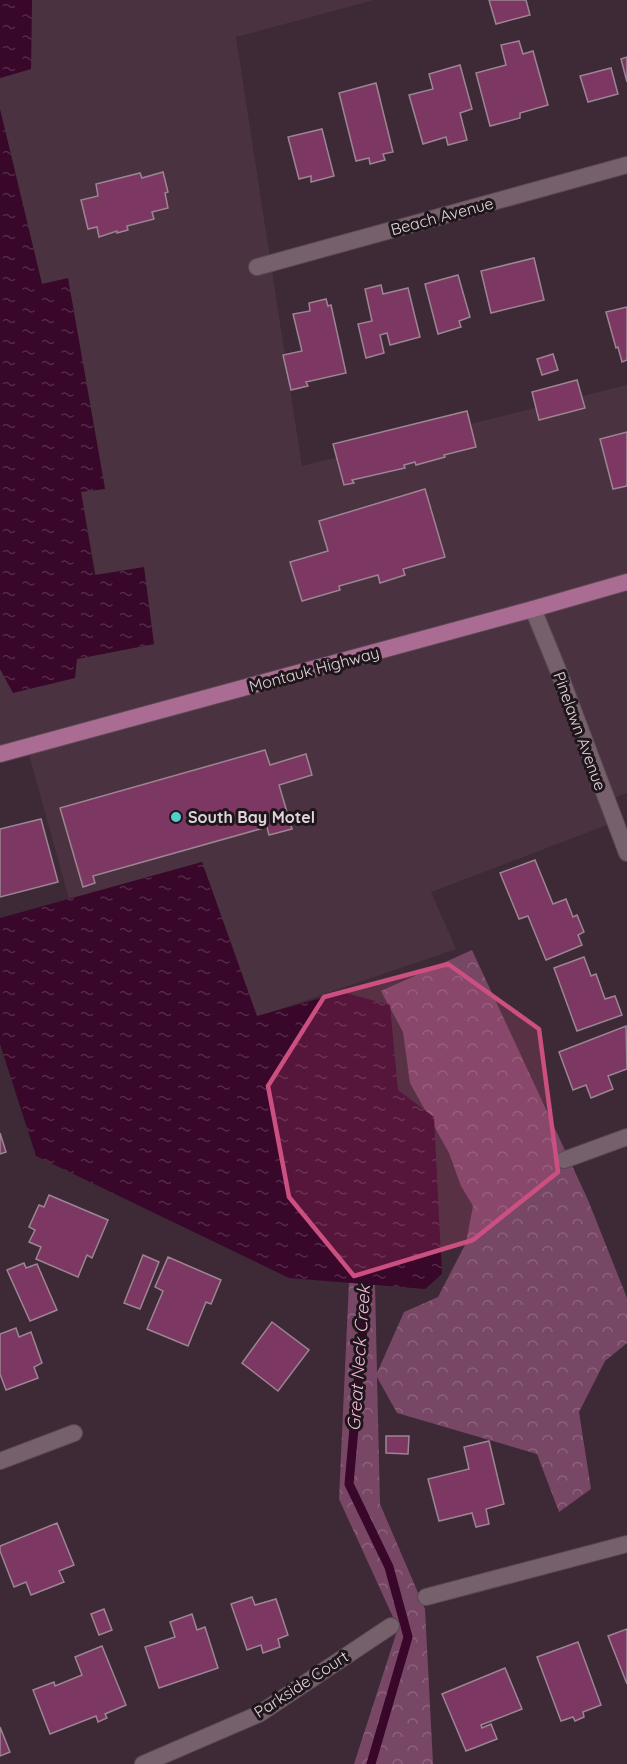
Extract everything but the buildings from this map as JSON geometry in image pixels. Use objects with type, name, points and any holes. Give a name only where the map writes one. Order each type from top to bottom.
[{"type":"main road","name":"Montauk Highway","points":[[0,754],[627,582]]},
{"type":"street","name":"Beach Avenue","points":[[257,267],[627,165]]},
{"type":"street","name":"Pinelawn Avenue","points":[[533,609],[627,854]]},
{"type":"street","points":[[564,1160],[627,1137]]},
{"type":"street","points":[[0,1461],[74,1433]]},
{"type":"street","points":[[426,1597],[627,1544]]},
{"type":"street","name":"Parkside Court","points":[[143,1764],[259,1714],[391,1626]]},
{"type":"highlighted area","points":[[448,964],[539,1029],[558,1172],[473,1240],[354,1276],[289,1197],[268,1086],[324,997]]},
{"type":"shaded area","points":[[32,0],[374,0],[236,37],[302,466],[627,385],[627,793],[599,803],[607,825],[431,892],[456,949],[257,1017],[202,862],[69,899],[25,740],[0,746],[0,669],[14,693],[76,659],[154,644],[96,576],[81,491],[105,488],[68,279],[42,284],[0,109],[0,78],[31,69]]},
{"type":"green space","points":[[472,950],[588,1200],[627,1298],[627,1343],[605,1361],[579,1412],[591,1489],[559,1512],[537,1454],[397,1413],[377,1377],[380,1504],[425,1609],[433,1764],[354,1764],[398,1628],[339,1499],[349,1282],[375,1285],[377,1373],[404,1312],[438,1297],[466,1243],[473,1206],[461,1186],[449,1153],[410,1083],[403,1032],[381,991]]},
{"type":"water","points":[[0,0],[32,0],[31,69],[0,78]]},
{"type":"water","points":[[0,109],[42,284],[68,278],[105,489],[81,492],[95,575],[144,567],[154,644],[77,659],[75,678],[13,693],[0,669]]},
{"type":"water","points":[[202,862],[257,1016],[342,992],[390,1005],[398,1090],[434,1117],[442,1274],[425,1289],[289,1278],[36,1156],[0,1044],[0,918]]},
{"type":"waterway","name":"Great Neck Creek","points":[[364,1274],[367,1284],[349,1484],[389,1567],[408,1637],[371,1764]]},
{"type":"place","name":"South Bay Motel","points":[[176,817]]}]
